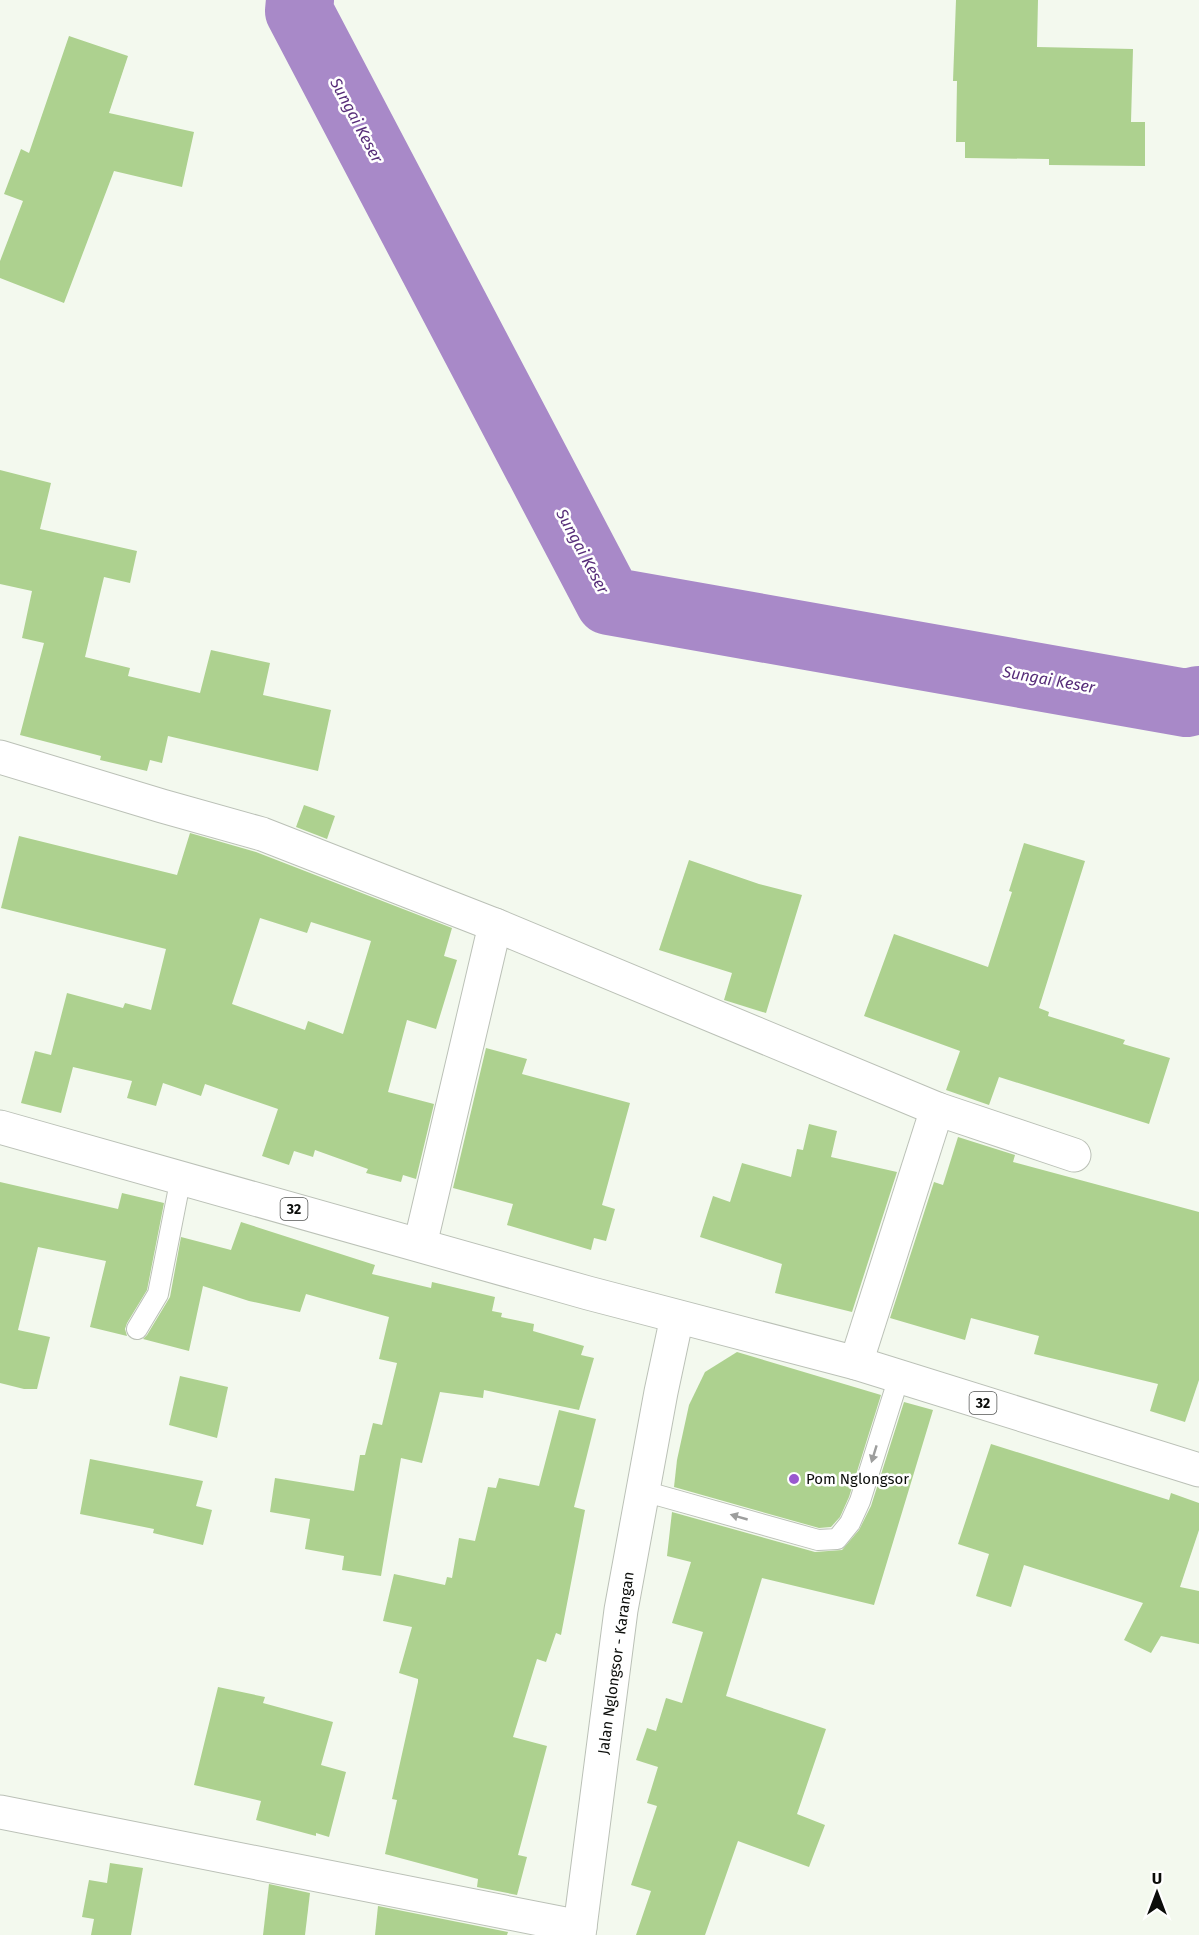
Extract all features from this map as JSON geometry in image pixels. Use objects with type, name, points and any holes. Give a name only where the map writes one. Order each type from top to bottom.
[{"type":"main road","points":[[0,757],[262,834],[495,925],[936,1109],[1074,1155]]},
{"type":"main road","points":[[420,1245],[495,925]]},
{"type":"main road","points":[[856,1363],[936,1109]]},
{"type":"main road","name":"32","points":[[0,1127],[677,1317],[856,1363],[1199,1470]]},
{"type":"main road","name":"Jalan Nglongsor - Karangan","points":[[580,1931],[621,1610],[660,1392],[677,1317]]},
{"type":"main road","points":[[0,1812],[580,1931]]},
{"type":"lane","points":[[136,1329],[158,1294],[181,1177]]},
{"type":"lane","points":[[643,1491],[818,1540],[837,1539],[850,1523],[860,1501],[898,1377]]},
{"type":"building","points":[[956,0],[1038,0],[1037,47],[1133,49],[1131,122],[1145,122],[1145,166],[1049,165],[1049,159],[965,158],[965,142],[956,142],[957,81],[953,81]]},
{"type":"building","points":[[69,36],[128,56],[109,113],[194,132],[182,187],[114,171],[64,303],[0,278],[0,261],[23,201],[4,194],[21,149],[29,153]]},
{"type":"building","points":[[0,470],[51,483],[40,529],[137,551],[130,583],[104,577],[85,657],[130,668],[128,676],[200,693],[211,650],[270,663],[263,695],[331,710],[318,771],[168,736],[162,763],[150,760],[147,771],[100,760],[101,756],[20,735],[44,643],[22,638],[32,591],[0,584]]},
{"type":"building","points":[[304,805],[335,816],[327,839],[296,827]]},
{"type":"building","points":[[190,833],[256,852],[452,928],[444,956],[457,960],[436,1029],[407,1020],[388,1092],[434,1104],[416,1179],[403,1175],[401,1182],[366,1173],[368,1169],[315,1150],[313,1157],[294,1151],[289,1165],[262,1156],[278,1109],[205,1084],[201,1096],[163,1083],[156,1106],[127,1098],[132,1081],[73,1067],[61,1113],[21,1103],[35,1051],[51,1055],[67,993],[123,1008],[125,1003],[151,1010],[166,949],[1,908],[19,836],[177,875]],"holes":[[[260,918],[307,933],[311,922],[371,941],[343,1034],[308,1021],[305,1030],[232,1004]]]},
{"type":"building","points":[[1024,843],[1085,861],[1039,1008],[1049,1012],[1048,1016],[1125,1040],[1123,1044],[1170,1058],[1149,1124],[999,1077],[989,1105],[946,1090],[960,1051],[864,1016],[894,934],[988,967],[1012,892],[1009,891]]},
{"type":"building","points":[[689,860],[759,884],[802,895],[766,1013],[724,1000],[732,973],[659,950]]},
{"type":"building","points":[[486,1048],[527,1059],[522,1074],[630,1103],[602,1205],[615,1209],[606,1241],[594,1238],[591,1250],[507,1225],[513,1204],[453,1188]]},
{"type":"building","points":[[809,1124],[837,1131],[831,1157],[897,1172],[852,1312],[775,1293],[782,1264],[700,1237],[713,1196],[730,1202],[742,1163],[791,1177],[797,1149],[803,1150]]},
{"type":"building","points":[[958,1137],[1015,1155],[1013,1162],[1199,1212],[1199,1380],[1185,1422],[1150,1411],[1158,1384],[1034,1354],[1039,1336],[971,1318],[965,1340],[890,1318],[934,1182],[943,1185]]},
{"type":"building","points":[[0,1182],[118,1209],[122,1193],[164,1203],[147,1290],[127,1323],[125,1329],[127,1336],[90,1327],[106,1261],[38,1247],[18,1330],[50,1337],[37,1389],[24,1389],[0,1383]]},
{"type":"building","points":[[241,1222],[375,1265],[372,1274],[431,1288],[432,1282],[495,1297],[492,1311],[502,1313],[501,1317],[534,1324],[533,1331],[584,1346],[581,1355],[594,1358],[579,1410],[484,1390],[483,1398],[440,1392],[422,1463],[401,1458],[381,1576],[342,1570],[344,1556],[305,1549],[310,1519],[270,1512],[275,1478],[354,1491],[360,1455],[365,1455],[373,1423],[382,1425],[397,1363],[379,1359],[389,1317],[306,1294],[300,1312],[249,1301],[203,1286],[189,1351],[143,1339],[170,1297],[181,1237],[231,1250]]},
{"type":"building","points":[[737,1352],[881,1395],[849,1497],[840,1517],[831,1527],[819,1528],[674,1487],[677,1460],[689,1405],[705,1372]]},
{"type":"building","points":[[180,1376],[228,1387],[217,1438],[169,1425]]},
{"type":"building","points":[[904,1402],[933,1410],[874,1605],[762,1578],[726,1696],[826,1729],[797,1814],[825,1825],[809,1867],[738,1841],[705,1935],[636,1935],[651,1891],[631,1885],[657,1806],[647,1803],[658,1767],[636,1760],[647,1728],[656,1731],[666,1698],[682,1703],[703,1632],[672,1623],[691,1562],[667,1556],[672,1512],[815,1552],[842,1550],[859,1530],[871,1506]]},
{"type":"building","points":[[559,1410],[596,1419],[574,1507],[585,1510],[561,1635],[556,1633],[546,1662],[537,1659],[513,1737],[547,1746],[518,1855],[527,1857],[517,1895],[477,1887],[478,1879],[385,1854],[397,1800],[392,1799],[418,1679],[399,1673],[412,1627],[383,1621],[394,1574],[445,1585],[447,1577],[452,1578],[459,1538],[475,1541],[488,1487],[496,1488],[499,1478],[539,1486]]},
{"type":"building","points":[[991,1444],[1169,1500],[1171,1493],[1199,1503],[1199,1530],[1180,1587],[1199,1591],[1199,1644],[1161,1636],[1151,1653],[1124,1640],[1143,1603],[1024,1565],[1011,1607],[976,1596],[989,1554],[958,1544]]},
{"type":"building","points":[[90,1459],[203,1481],[196,1506],[212,1510],[203,1545],[153,1533],[154,1529],[80,1514]]},
{"type":"building","points":[[218,1687],[265,1697],[263,1703],[333,1722],[321,1765],[346,1772],[329,1837],[316,1833],[316,1836],[256,1820],[261,1801],[194,1785]]},
{"type":"building","points":[[110,1863],[143,1868],[131,1935],[91,1935],[94,1919],[82,1917],[89,1880],[107,1883]]},
{"type":"building","points":[[269,1884],[310,1893],[305,1935],[263,1935]]},
{"type":"building","points":[[378,1906],[508,1932],[507,1935],[375,1935]]},
{"type":"waterway","name":"Sungai Keser","points":[[300,0],[299,11],[609,601],[1186,703],[1199,700]]},
{"type":"place","name":"Pom Nglongsor","points":[[794,1479]]}]
